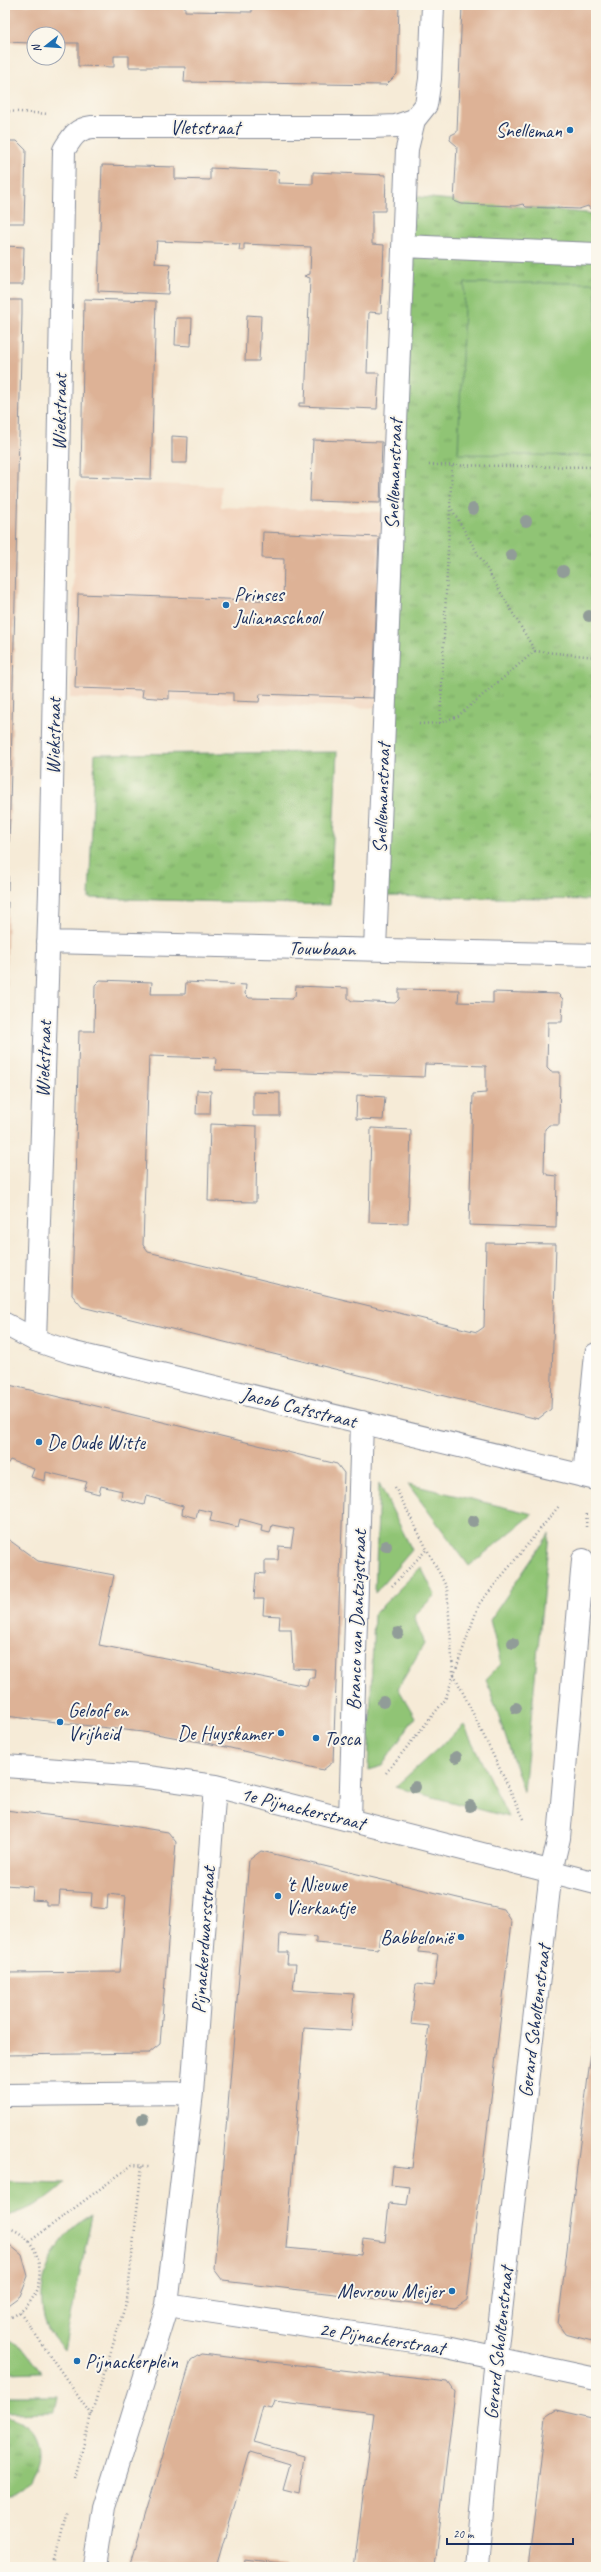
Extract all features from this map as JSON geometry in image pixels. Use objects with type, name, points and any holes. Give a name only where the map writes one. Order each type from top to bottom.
[{"type":"street","name":"Snellemanstraat","points":[[375,949],[407,149],[414,120],[426,105],[429,86],[433,5]]},
{"type":"street","name":"Vletstraat","points":[[73,134],[82,128],[92,127],[372,127],[396,126],[414,120]]},
{"type":"street","name":"Wiekstraat","points":[[34,1340],[48,942],[64,150],[73,134]]},
{"type":"street","points":[[403,246],[596,254]]},
{"type":"street","name":"Touwbaan","points":[[48,942],[596,955]]},
{"type":"street","name":"Jacob Catsstraat","points":[[5,1324],[34,1340],[70,1352],[590,1478]]},
{"type":"street","points":[[590,1478],[596,1354]]},
{"type":"street","name":"Branco van Dantzigstraat","points":[[350,1819],[362,1422]]},
{"type":"street","name":"Gerard Scholtenstraat","points":[[477,2567],[496,2356],[551,1871],[558,1838],[583,1560]]},
{"type":"street","name":"1e Pijnackerstraat","points":[[5,1766],[140,1776],[215,1786],[596,1882]]},
{"type":"street","name":"Pijnackerdwarsstraat","points":[[192,2093],[215,1786]]},
{"type":"street","points":[[5,2095],[192,2093],[167,2305],[104,2508],[95,2567]]},
{"type":"street","name":"2e Pijnackerstraat","points":[[167,2305],[496,2356],[596,2379]]},
{"type":"path","points":[[5,111],[45,112],[58,118],[73,134]]},
{"type":"path","points":[[394,465],[596,467]]},
{"type":"path","points":[[440,723],[452,466]]},
{"type":"path","points":[[450,506],[535,651]]},
{"type":"path","points":[[384,726],[440,723],[458,716],[535,651],[596,657]]},
{"type":"path","points":[[583,1560],[590,1478]]},
{"type":"path","points":[[383,1778],[445,1700],[479,1604],[590,1478]]},
{"type":"path","points":[[392,1480],[448,1588],[454,1672],[526,1823]]},
{"type":"path","points":[[29,2242],[132,2165],[184,2168]]},
{"type":"path","points":[[74,2483],[92,2415],[127,2300],[142,2166]]},
{"type":"path","points":[[5,2227],[24,2236],[29,2242],[39,2262],[40,2277],[37,2293],[27,2307],[5,2319]]},
{"type":"path","points":[[20,2312],[92,2415]]},
{"type":"path","points":[[53,2567],[68,2506]]},
{"type":"shaded area","name":"Prinses Julianaschool","points":[[76,482],[221,486],[221,507],[382,512],[376,708],[70,698]]},
{"type":"green space","points":[[410,196],[596,214],[596,878],[594,900],[385,896]]},
{"type":"green space","points":[[465,283],[596,283],[595,456],[458,454]]},
{"type":"green space","points":[[337,752],[330,905],[89,898],[95,754]]},
{"type":"green space","points":[[379,1483],[412,1550],[375,1593]]},
{"type":"green space","points":[[408,1484],[533,1514],[469,1566]]},
{"type":"green space","points":[[549,1534],[524,1792],[486,1679],[501,1664],[490,1620]]},
{"type":"green space","points":[[421,1567],[435,1595],[414,1616],[424,1644],[398,1688],[415,1717],[382,1766],[368,1770],[374,1614]]},
{"type":"green space","points":[[464,1725],[508,1817],[395,1787]]},
{"type":"green space","points":[[5,2182],[64,2184],[37,2204],[5,2217]]},
{"type":"green space","points":[[92,2215],[64,2350],[50,2333],[44,2317],[42,2300],[43,2283],[48,2266],[56,2250],[66,2236],[78,2224]]},
{"type":"green space","points":[[5,2338],[24,2349],[42,2372],[5,2373]]},
{"type":"green space","points":[[5,2396],[58,2396],[55,2412],[5,2413]]},
{"type":"green space","points":[[5,2416],[21,2423],[34,2434],[40,2454],[36,2473],[30,2482],[15,2494],[5,2497]]},
{"type":"building","points":[[5,5],[185,5],[185,11],[252,12],[252,5],[399,5],[397,74],[386,85],[184,82],[185,67],[129,67],[129,56],[114,56],[114,67],[78,66],[78,43],[66,43],[66,26],[26,26],[26,43],[5,42]]},
{"type":"building","points":[[462,5],[596,5],[596,209],[590,209],[588,206],[579,209],[526,207],[523,204],[515,206],[462,204],[454,201],[457,146],[450,140],[451,135],[457,132]]},
{"type":"building","points":[[5,141],[17,141],[26,150],[24,223],[5,223]]},
{"type":"building","points":[[102,165],[175,167],[175,179],[210,180],[210,168],[279,171],[278,183],[313,184],[313,172],[386,175],[385,211],[372,211],[372,244],[384,245],[381,313],[369,312],[367,373],[379,373],[377,409],[299,406],[299,403],[305,403],[310,278],[304,276],[310,274],[311,247],[244,244],[244,250],[239,250],[240,244],[157,241],[155,263],[170,264],[168,294],[98,291]]},
{"type":"building","points":[[5,246],[24,247],[23,285],[5,285]]},
{"type":"building","points":[[84,299],[156,301],[151,479],[81,477]]},
{"type":"building","points":[[5,300],[22,300],[8,890],[5,890]]},
{"type":"building","points":[[247,315],[261,316],[259,361],[245,361]]},
{"type":"building","points":[[176,318],[192,318],[191,346],[175,345]]},
{"type":"building","points":[[172,436],[188,437],[187,463],[172,463]]},
{"type":"building","points":[[313,440],[382,442],[380,503],[310,501]]},
{"type":"building","points":[[263,532],[379,537],[373,698],[260,694],[259,702],[233,701],[233,693],[169,691],[169,699],[142,697],[143,690],[75,688],[78,594],[283,601],[284,559],[262,558]]},
{"type":"building","points":[[5,902],[8,902],[6,991],[5,991]]},
{"type":"building","points":[[100,980],[152,982],[151,994],[185,994],[186,982],[246,985],[245,994],[249,998],[292,999],[295,996],[296,986],[348,988],[348,998],[352,1001],[395,1003],[399,999],[399,989],[459,990],[458,1002],[493,1003],[493,992],[558,994],[563,999],[562,1022],[548,1022],[547,1068],[551,1072],[560,1072],[559,1125],[549,1125],[545,1129],[544,1172],[548,1175],[557,1176],[556,1228],[469,1225],[473,1094],[486,1093],[486,1066],[425,1064],[424,1077],[215,1070],[216,1058],[149,1056],[143,1245],[148,1252],[477,1332],[484,1327],[486,1243],[556,1244],[551,1409],[538,1419],[82,1307],[72,1295],[79,1031],[94,1031],[95,985]]},
{"type":"building","points":[[197,1090],[211,1091],[210,1114],[196,1114]]},
{"type":"building","points":[[253,1092],[280,1093],[280,1116],[253,1116]]},
{"type":"building","points":[[357,1095],[385,1097],[383,1120],[356,1119]]},
{"type":"building","points":[[210,1124],[257,1126],[256,1202],[208,1201]]},
{"type":"building","points":[[371,1128],[411,1130],[408,1223],[369,1222]]},
{"type":"building","points":[[5,1384],[337,1464],[344,1473],[333,1762],[323,1770],[222,1746],[151,1733],[5,1716],[5,1537],[38,1561],[114,1575],[99,1645],[307,1686],[309,1678],[314,1678],[315,1669],[293,1668],[291,1629],[279,1629],[280,1616],[263,1615],[264,1599],[254,1599],[256,1573],[265,1574],[265,1560],[278,1560],[279,1546],[291,1547],[294,1529],[272,1525],[270,1533],[261,1531],[262,1525],[240,1519],[238,1527],[210,1521],[212,1512],[198,1509],[196,1518],[182,1514],[183,1506],[146,1496],[144,1505],[121,1499],[122,1491],[101,1486],[99,1494],[84,1490],[87,1482],[46,1472],[45,1481],[31,1477],[34,1469],[10,1460],[5,1468]]},
{"type":"building","points":[[5,1810],[112,1823],[168,1832],[176,1842],[160,2044],[149,2053],[5,2055],[5,1973],[120,1972],[126,1896],[108,1894],[107,1909],[91,1907],[92,1893],[60,1891],[59,1905],[46,1905],[46,1901],[32,1900],[33,1887],[5,1885]]},
{"type":"building","points":[[261,1851],[504,1909],[512,1922],[467,2300],[455,2308],[223,2281],[214,2269],[249,1860]],"holes":[[[280,1934],[316,1937],[316,1943],[378,1949],[380,1935],[421,1938],[419,1952],[438,1954],[434,1986],[416,1984],[411,2024],[429,2026],[412,2168],[393,2166],[391,2185],[410,2187],[407,2205],[389,2203],[385,2242],[363,2239],[361,2255],[286,2248],[304,2028],[351,2031],[354,1994],[293,1990],[296,1964],[287,1964],[288,1952],[279,1952]]]},
{"type":"building","points":[[595,2019],[596,2342],[565,2334],[558,2324]]},
{"type":"building","points":[[5,2241],[22,2255],[28,2276],[20,2296],[5,2307]]},
{"type":"building","points":[[201,2354],[448,2382],[455,2392],[434,2567],[354,2567],[374,2413],[274,2401],[271,2409],[263,2407],[253,2442],[304,2456],[299,2493],[283,2489],[290,2464],[250,2452],[216,2567],[130,2567],[191,2360]]},
{"type":"building","points":[[557,2410],[596,2419],[596,2567],[528,2567],[546,2417]]},
{"type":"building","points":[[245,2559],[288,2564],[288,2567],[244,2567]]},
{"type":"place","name":"Snelleman","points":[[570,130]]},
{"type":"place","name":"Prinses Julianaschool","points":[[226,605]]},
{"type":"place","name":"De Oude Witte","points":[[39,1442]]},
{"type":"place","name":"Geloof en Vrijheid","points":[[60,1722]]},
{"type":"place","name":"De Huyskamer","points":[[281,1733]]},
{"type":"place","name":"Tosca","points":[[316,1738]]},
{"type":"place","name":"'t Nieuwe Vierkantje","points":[[278,1896]]},
{"type":"place","name":"Babbelonië","points":[[461,1937]]},
{"type":"place","name":"Mevrouw Meijer","points":[[452,2291]]},
{"type":"place","name":"Pijnackerplein","points":[[77,2361]]}]
